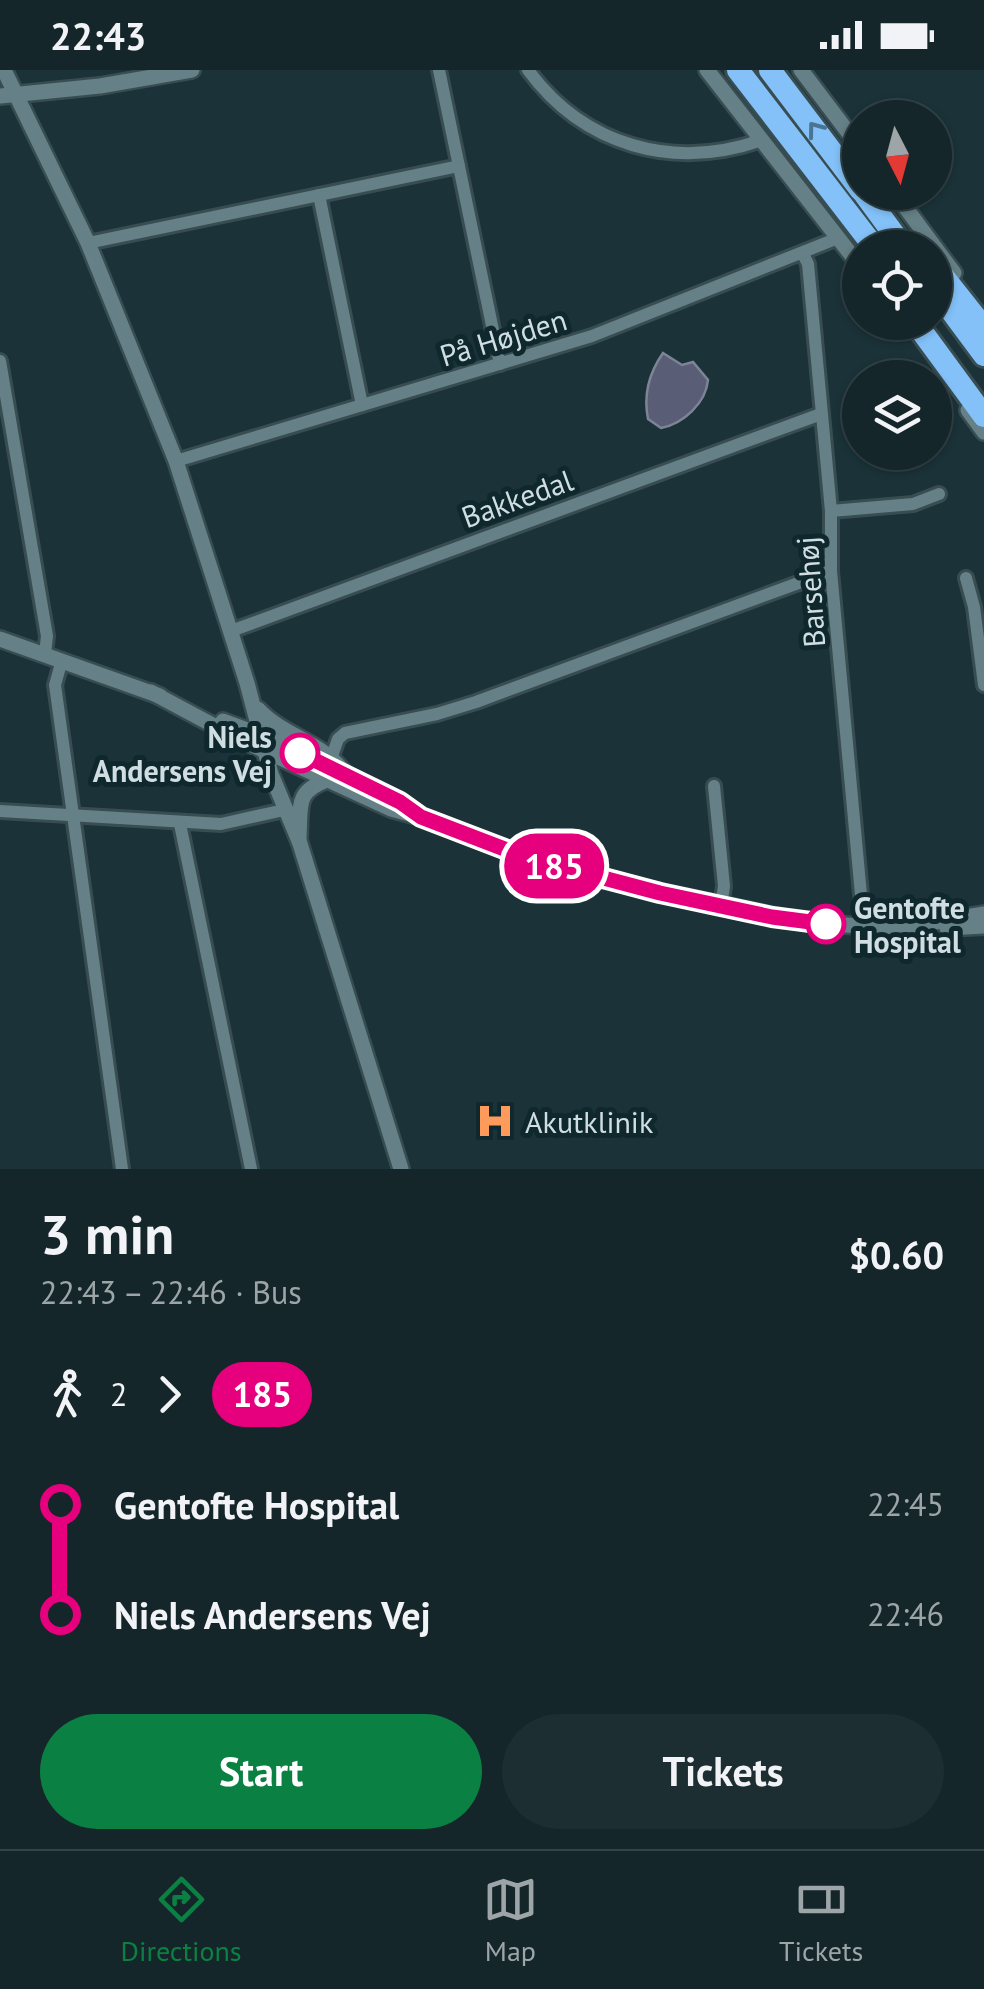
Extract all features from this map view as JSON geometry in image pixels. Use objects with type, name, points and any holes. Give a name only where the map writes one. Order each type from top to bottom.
[{"type":"highway","points":[[738,70],[861,230]]},
{"type":"highway","points":[[770,70],[842,166]]},
{"type":"highway","points":[[762,100],[759,111],[847,230]]},
{"type":"highway","points":[[876,210],[891,230]]},
{"type":"highway","points":[[952,288],[984,328]]},
{"type":"highway","points":[[952,313],[984,355]]},
{"type":"highway","points":[[929,340],[984,416]]},
{"type":"highway","points":[[946,340],[984,390]]},
{"type":"street","points":[[4,70],[88,243],[176,461],[268,746],[292,807],[299,841],[401,1169]]},
{"type":"street","points":[[0,96],[100,86],[192,70]]},
{"type":"street","points":[[438,70],[500,364]]},
{"type":"street","points":[[528,70],[564,111],[591,130],[620,143],[651,152],[689,155],[721,152],[762,140]]},
{"type":"street","points":[[707,70],[842,243]]},
{"type":"street","points":[[800,70],[842,125]]},
{"type":"street","points":[[88,243],[459,166]]},
{"type":"street","points":[[319,195],[362,405]]},
{"type":"street","points":[[908,210],[984,312]]},
{"type":"street","name":"På Højden","points":[[176,461],[643,318],[838,238]]},
{"type":"street","name":"Barsehøj","points":[[804,254],[831,510],[830,572],[864,927]]},
{"type":"street","points":[[917,340],[984,432]]},
{"type":"street","points":[[0,362],[48,636],[45,654]]},
{"type":"street","name":"Bakkedal","points":[[232,631],[821,414]]},
{"type":"street","points":[[831,510],[913,504],[940,494]]},
{"type":"street","points":[[332,756],[338,739],[345,733],[476,702],[830,572]]},
{"type":"street","points":[[966,578],[980,625],[984,686]]},
{"type":"street","points":[[0,639],[151,692],[268,746],[345,774],[421,817]]},
{"type":"street","points":[[62,660],[56,685],[122,1169]]},
{"type":"street","points":[[248,684],[268,746],[327,780],[391,809],[570,870],[800,922],[918,926],[984,914]]},
{"type":"street","points":[[258,709],[270,722],[332,756],[345,774]]},
{"type":"street","points":[[0,811],[222,824],[292,807],[307,788],[327,780]]},
{"type":"street","points":[[714,786],[724,886],[721,906]]},
{"type":"street","points":[[180,824],[251,1169]]},
{"type":"street","points":[[918,926],[984,926]]},
{"type":"water","points":[[663,353],[682,365],[693,362],[708,380],[703,397],[692,411],[661,428],[648,419],[646,401],[651,376]]},
{"type":"bus line","name":"185","points":[[300,753],[400,802],[421,817],[528,858],[660,893],[772,917],[826,924]]},
{"type":"place","name":"Niels Andersens Vej","points":[[300,753]]},
{"type":"place","name":"Gentofte Hospital","points":[[826,924]]},
{"type":"place","name":"Akutklinik","points":[[495,1121]]}]
